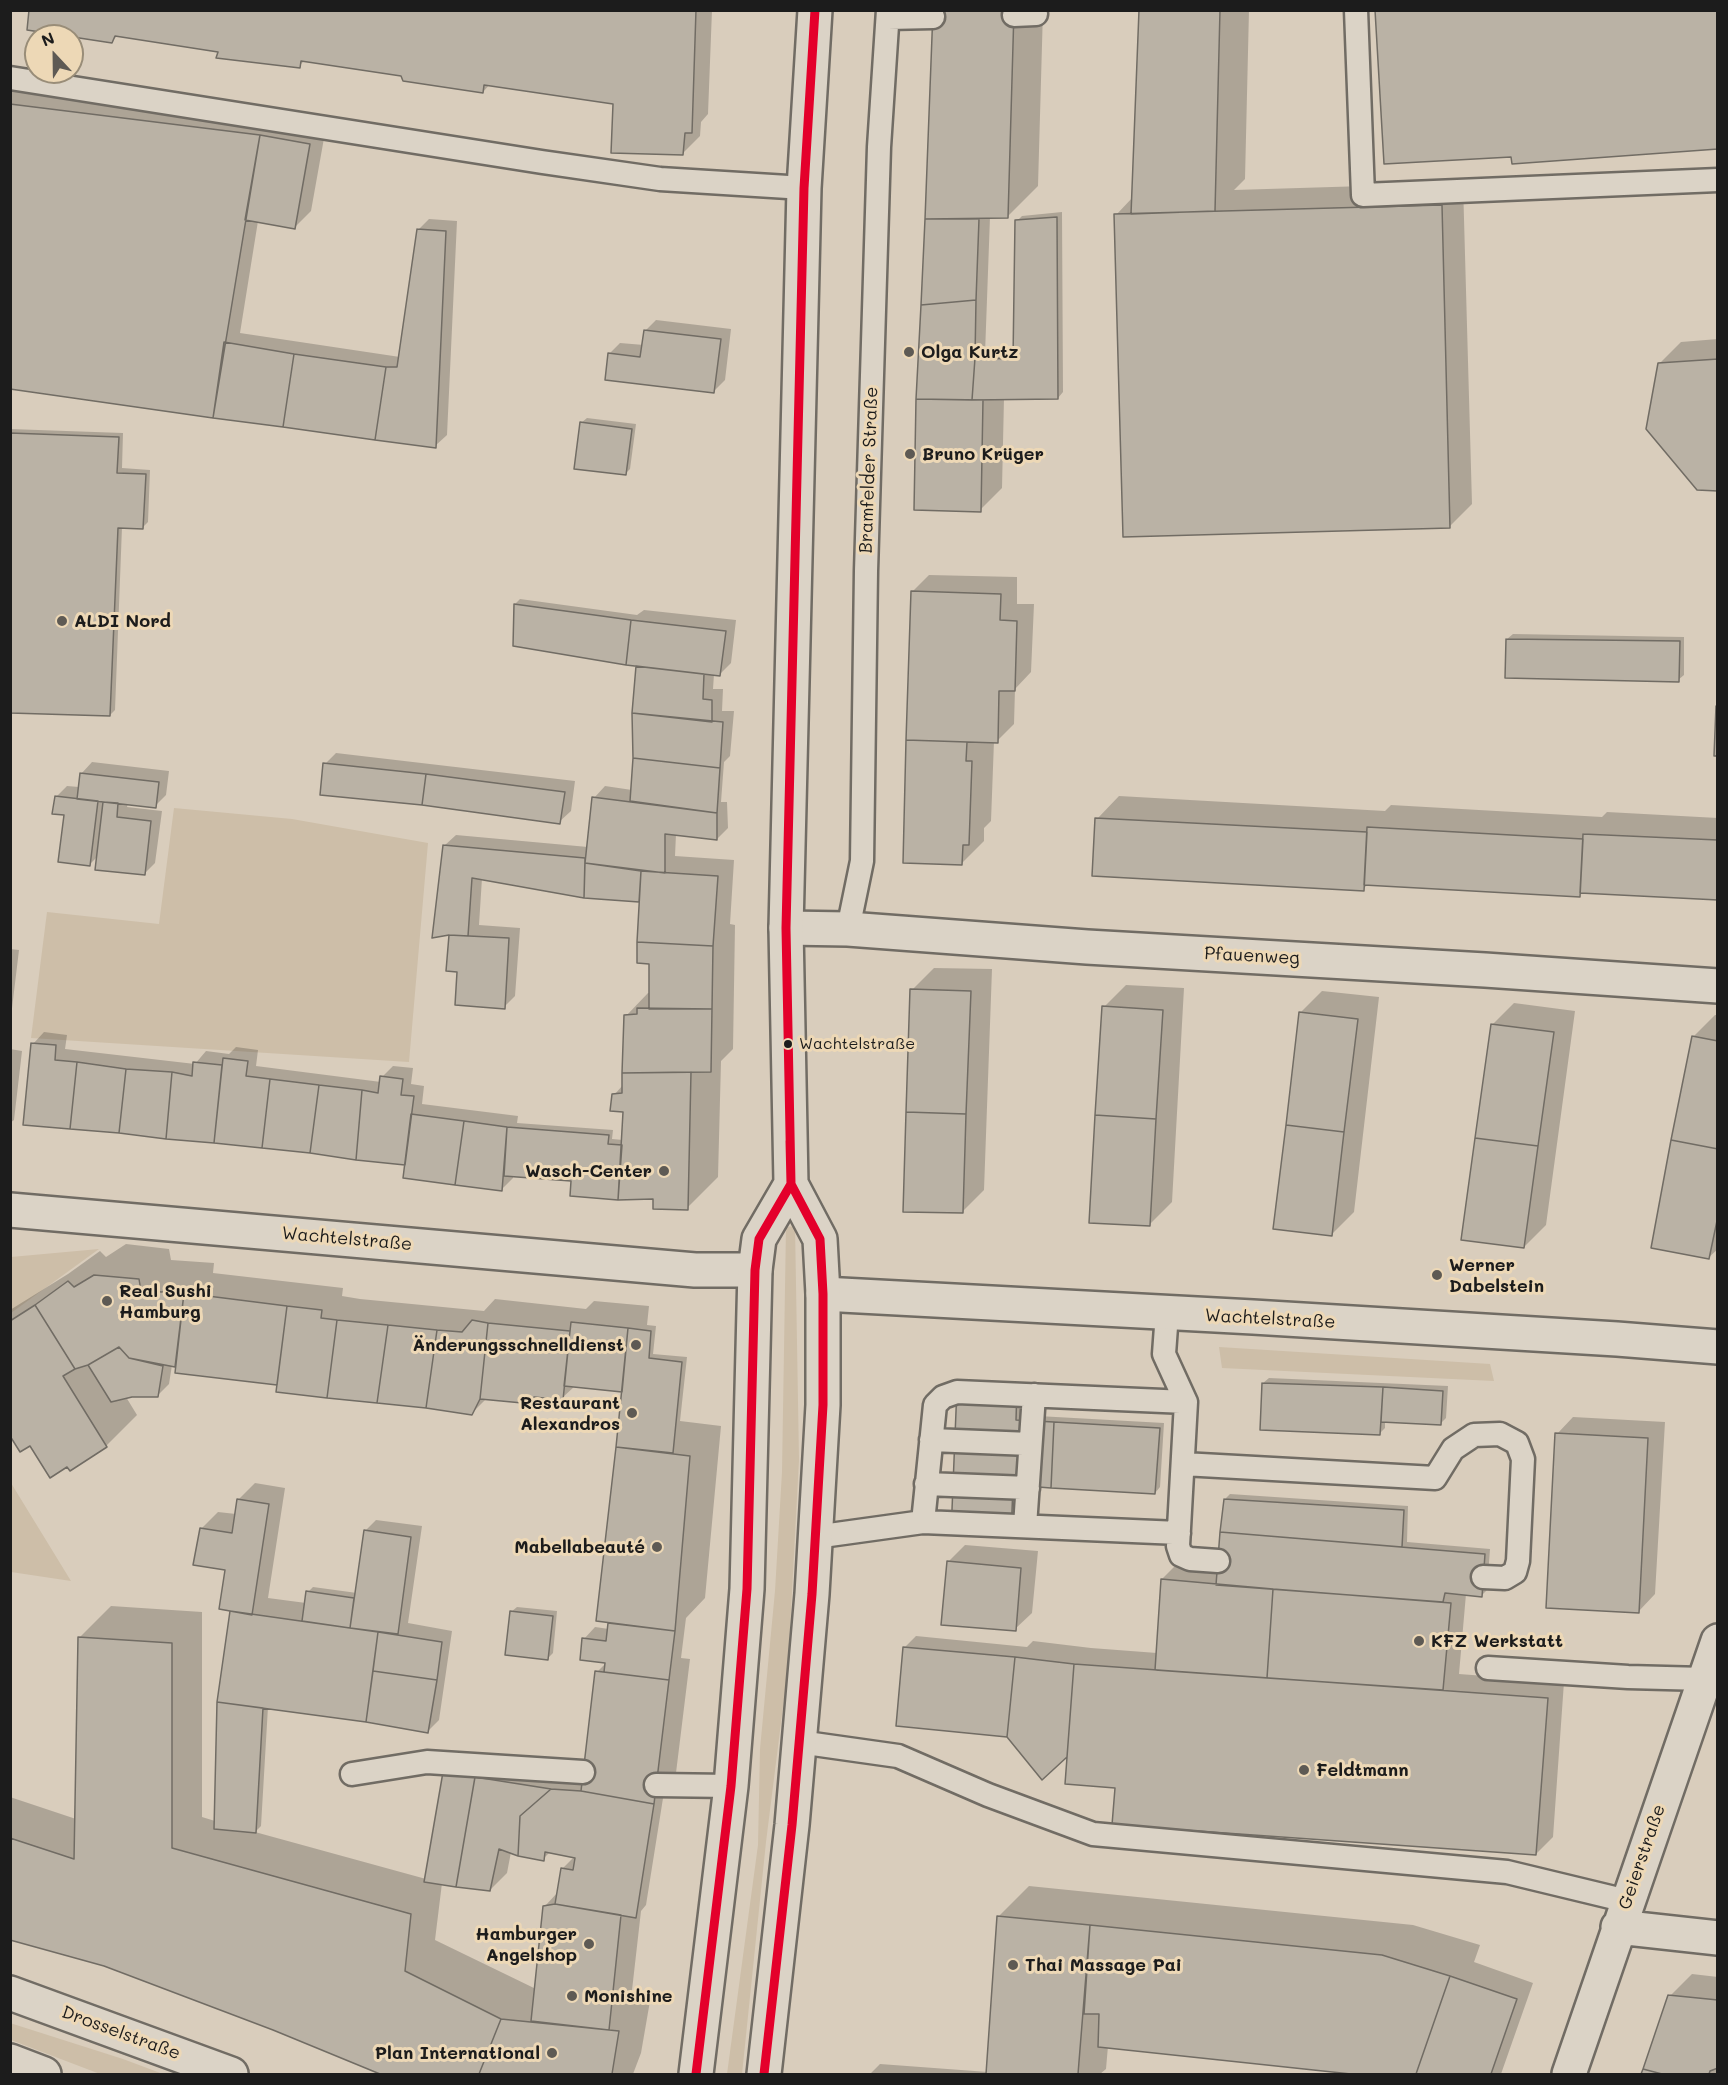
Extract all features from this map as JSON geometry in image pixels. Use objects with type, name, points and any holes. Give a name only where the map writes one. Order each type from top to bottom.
[{"type":"main road","points":[[764,2074],[792,1824],[824,1405],[820,1239],[791,1184],[786,928],[804,188],[815,10]]},
{"type":"main road","name":"Pfauenweg","points":[[786,928],[848,929],[1087,947],[1718,986]]},
{"type":"main road","points":[[696,2074],[731,1786],[747,1589],[755,1270],[759,1239],[791,1184]]},
{"type":"main road","name":"Wachtelstraße","points":[[10,1210],[695,1270],[755,1270]]},
{"type":"main road","name":"Wachtelstraße","points":[[823,1294],[1617,1339],[1718,1347]]},
{"type":"main road","name":"Geierstraße","points":[[1569,2074],[1718,1641]]},
{"type":"main road","points":[[1623,1914],[1718,1938]]},
{"type":"main road","name":"Drosselstraße","points":[[10,1993],[231,2074]]},
{"type":"main road","points":[[10,2061],[44,2074]]},
{"type":"lane","points":[[1356,10],[1363,195],[1718,180]]},
{"type":"lane","points":[[888,14],[933,17]]},
{"type":"lane","name":"Bramfelder Straße","points":[[848,929],[862,861],[866,572],[875,276],[879,147],[888,14]]},
{"type":"lane","points":[[1014,15],[1036,14]]},
{"type":"lane","points":[[10,78],[660,178],[804,188]]},
{"type":"lane","points":[[1167,1313],[1164,1354],[1186,1402],[1178,1546],[1181,1555],[1190,1559],[1218,1561]]},
{"type":"lane","points":[[923,1522],[934,1405],[943,1397],[957,1392],[1186,1402]]},
{"type":"lane","points":[[1025,1526],[1034,1395]]},
{"type":"lane","points":[[1183,1464],[1435,1478],[1453,1449],[1474,1435],[1500,1434],[1516,1443],[1523,1459],[1518,1561],[1515,1572],[1505,1578],[1483,1577]]},
{"type":"lane","points":[[931,1440],[1030,1444]]},
{"type":"lane","points":[[926,1484],[1028,1488]]},
{"type":"lane","points":[[815,1537],[923,1522],[1179,1533]]},
{"type":"lane","points":[[1488,1668],[1628,1677],[1704,1679]]},
{"type":"lane","points":[[799,1742],[898,1756],[988,1795],[1093,1834],[1507,1872],[1623,1914]]},
{"type":"lane","points":[[352,1774],[427,1762],[583,1772]]},
{"type":"lane","points":[[656,1785],[731,1786]]},
{"type":"shaded area","points":[[174,808],[292,819],[428,843],[409,1062],[31,1038],[47,912],[159,924]]},
{"type":"shaded area","points":[[795,1226],[799,1460],[788,1667],[766,1842],[742,2074],[727,2074],[758,1845],[760,1749],[775,1591],[782,1472],[786,1227]]},
{"type":"shaded area","points":[[99,1249],[11,1313],[11,1257]]},
{"type":"shaded area","points":[[1219,1347],[1490,1364],[1494,1381],[1222,1368]]},
{"type":"shaded area","points":[[11,1483],[71,1581],[11,1572]]},
{"type":"shaded area","points":[[10,2023],[163,2074],[100,2074],[11,2040]]},
{"type":"building","points":[[29,10],[696,10],[692,133],[685,133],[683,155],[611,153],[613,104],[484,85],[483,93],[403,81],[401,76],[301,61],[300,68],[216,58],[218,52],[115,36],[112,43],[84,39],[84,24],[28,24]]},
{"type":"building","points":[[933,10],[1014,10],[1008,218],[925,219]]},
{"type":"building","points":[[1139,10],[1220,10],[1215,211],[1131,214]]},
{"type":"building","points":[[1375,10],[1718,10],[1718,149],[1512,164],[1511,157],[1384,164]]},
{"type":"building","points":[[10,104],[260,135],[213,418],[10,389]]},
{"type":"building","points":[[260,135],[310,144],[295,229],[245,220]]},
{"type":"building","points":[[1442,205],[1450,528],[1123,537],[1114,214]]},
{"type":"building","points":[[1057,217],[1058,399],[972,400],[975,358],[1013,359],[1015,220]]},
{"type":"building","points":[[925,219],[979,219],[976,300],[921,305]]},
{"type":"building","points":[[417,229],[446,231],[436,448],[375,440],[386,367],[397,367]]},
{"type":"building","points":[[976,300],[972,400],[916,399],[921,305]]},
{"type":"building","points":[[644,330],[721,339],[714,393],[605,380],[608,353],[640,357]]},
{"type":"building","points":[[224,342],[294,354],[283,427],[213,418]]},
{"type":"building","points":[[294,354],[386,367],[375,440],[283,427]]},
{"type":"building","points":[[1718,359],[1718,491],[1697,490],[1646,429],[1658,363]]},
{"type":"building","points":[[916,399],[983,400],[981,512],[914,510]]},
{"type":"building","points":[[580,422],[632,429],[626,475],[574,469]]},
{"type":"building","name":"ALDI Nord","points":[[10,433],[119,437],[117,473],[146,474],[143,529],[118,528],[110,716],[10,713]]},
{"type":"building","points":[[911,591],[1001,594],[1000,620],[1017,621],[1015,691],[999,691],[998,743],[906,740]]},
{"type":"building","points":[[514,604],[631,620],[626,665],[513,646]]},
{"type":"building","points":[[631,620],[726,631],[720,676],[626,665]]},
{"type":"building","points":[[1506,639],[1680,641],[1679,682],[1505,678]]},
{"type":"building","points":[[636,666],[704,674],[703,699],[712,700],[712,722],[632,713]]},
{"type":"building","points":[[1716,706],[1718,706],[1718,756],[1714,756]]},
{"type":"building","points":[[632,713],[723,722],[720,768],[633,758]]},
{"type":"building","points":[[906,740],[967,742],[966,761],[972,761],[969,845],[963,845],[962,865],[903,863]]},
{"type":"building","points":[[633,758],[720,768],[717,813],[630,801]]},
{"type":"building","points":[[323,763],[426,774],[422,805],[320,795]]},
{"type":"building","points":[[80,773],[159,782],[156,808],[77,799]]},
{"type":"building","points":[[426,774],[565,792],[560,824],[422,805]]},
{"type":"building","points":[[55,796],[98,801],[90,866],[58,862],[64,815],[52,814]]},
{"type":"building","points":[[592,797],[717,813],[717,840],[665,834],[665,873],[585,863]]},
{"type":"building","points":[[103,802],[118,803],[117,817],[151,821],[145,875],[95,870]]},
{"type":"building","points":[[1095,818],[1367,832],[1364,891],[1092,876]]},
{"type":"building","points":[[1367,827],[1583,839],[1580,897],[1364,885]]},
{"type":"building","points":[[1583,834],[1718,840],[1718,900],[1580,893]]},
{"type":"building","points":[[443,845],[585,858],[584,898],[472,878],[468,936],[449,935],[432,938]]},
{"type":"building","points":[[585,863],[641,871],[639,902],[584,898]]},
{"type":"building","points":[[641,871],[718,876],[713,946],[637,942]]},
{"type":"building","points":[[449,935],[509,938],[505,1009],[455,1005],[457,972],[446,971]]},
{"type":"building","points":[[637,942],[713,946],[712,1009],[649,1009],[649,964],[637,963]]},
{"type":"building","points":[[910,989],[971,991],[966,1114],[906,1112]]},
{"type":"building","points":[[1102,1006],[1163,1010],[1156,1119],[1095,1115]]},
{"type":"building","points":[[637,1008],[712,1009],[711,1072],[622,1073],[624,1015],[637,1014]]},
{"type":"building","points":[[1299,1012],[1358,1019],[1344,1132],[1286,1125]]},
{"type":"building","points":[[1491,1024],[1554,1032],[1538,1146],[1475,1138]]},
{"type":"building","points":[[1692,1036],[1718,1041],[1718,1149],[1671,1140]]},
{"type":"building","points":[[31,1043],[56,1045],[55,1060],[77,1062],[70,1129],[23,1125]]},
{"type":"building","points":[[223,1058],[248,1061],[246,1076],[270,1079],[262,1148],[214,1143]]},
{"type":"building","points":[[77,1062],[126,1069],[119,1133],[70,1129]]},
{"type":"building","points":[[193,1062],[222,1065],[214,1143],[166,1139],[172,1072],[192,1076]]},
{"type":"building","points":[[126,1069],[172,1072],[166,1139],[119,1133]]},
{"type":"building","points":[[691,1072],[688,1210],[653,1209],[653,1199],[618,1200],[623,1112],[610,1111],[612,1094],[622,1093],[622,1073]]},
{"type":"building","points":[[380,1076],[403,1079],[401,1095],[414,1096],[405,1165],[356,1160],[362,1090],[378,1093]]},
{"type":"building","points":[[270,1079],[319,1085],[310,1153],[262,1148]]},
{"type":"building","points":[[319,1085],[362,1090],[356,1160],[310,1153]]},
{"type":"building","points":[[906,1112],[966,1114],[963,1213],[903,1212]]},
{"type":"building","points":[[411,1114],[464,1121],[455,1185],[403,1178]]},
{"type":"building","points":[[1095,1115],[1156,1119],[1150,1226],[1089,1223]]},
{"type":"building","points":[[464,1121],[507,1127],[502,1191],[455,1185]]},
{"type":"building","points":[[1286,1125],[1344,1132],[1332,1236],[1273,1229]]},
{"type":"building","points":[[507,1127],[609,1135],[608,1144],[622,1145],[618,1200],[570,1196],[571,1181],[504,1176]]},
{"type":"building","points":[[1475,1138],[1538,1146],[1524,1248],[1461,1240]]},
{"type":"building","points":[[1671,1140],[1718,1149],[1718,1216],[1709,1259],[1651,1248]]},
{"type":"building","points":[[94,1275],[139,1279],[141,1291],[184,1293],[175,1367],[129,1358],[119,1347],[88,1365],[75,1369],[35,1305],[68,1281],[74,1287]]},
{"type":"building","points":[[184,1293],[287,1306],[277,1385],[175,1373]]},
{"type":"building","points":[[35,1305],[75,1369],[63,1376],[107,1447],[70,1471],[67,1467],[50,1478],[30,1446],[20,1452],[10,1436],[10,1321]]},
{"type":"building","points":[[287,1306],[322,1310],[321,1318],[337,1320],[327,1398],[276,1392]]},
{"type":"building","points":[[337,1320],[388,1325],[377,1403],[327,1398]]},
{"type":"building","points":[[472,1320],[488,1323],[480,1399],[472,1415],[426,1408],[437,1330],[462,1332]]},
{"type":"building","points":[[571,1322],[628,1328],[622,1392],[564,1386]]},
{"type":"building","points":[[488,1323],[570,1331],[563,1400],[534,1397],[533,1404],[480,1399]]},
{"type":"building","points":[[388,1325],[437,1330],[426,1408],[377,1403]]},
{"type":"building","points":[[628,1328],[651,1331],[649,1358],[682,1362],[673,1453],[616,1447]]},
{"type":"building","points":[[119,1347],[129,1358],[163,1366],[158,1397],[132,1397],[111,1402],[88,1365]]},
{"type":"building","points":[[1262,1383],[1383,1387],[1380,1435],[1260,1430]]},
{"type":"building","points":[[957,1387],[1017,1388],[1016,1420],[1054,1422],[1051,1488],[1013,1485],[1011,1537],[951,1534]]},
{"type":"building","points":[[1383,1387],[1443,1391],[1441,1425],[1381,1422]]},
{"type":"building","points":[[1054,1422],[1160,1428],[1155,1494],[1051,1488]]},
{"type":"building","points":[[1555,1433],[1648,1438],[1639,1613],[1546,1608]]},
{"type":"building","points":[[616,1447],[690,1456],[675,1631],[596,1621]]},
{"type":"building","points":[[237,1499],[269,1504],[252,1615],[219,1609],[225,1570],[193,1565],[200,1528],[232,1533]]},
{"type":"building","points":[[1224,1499],[1404,1510],[1402,1547],[1220,1532]]},
{"type":"building","points":[[364,1530],[411,1537],[398,1634],[350,1628]]},
{"type":"building","points":[[1220,1532],[1485,1554],[1482,1597],[1445,1593],[1443,1602],[1216,1585]]},
{"type":"building","points":[[947,1561],[1021,1568],[1016,1631],[941,1625]]},
{"type":"building","points":[[1161,1579],[1273,1589],[1267,1678],[1155,1670]]},
{"type":"building","points":[[1273,1589],[1451,1603],[1443,1690],[1267,1678]]},
{"type":"building","points":[[306,1591],[354,1598],[350,1628],[302,1621]]},
{"type":"building","points":[[230,1611],[378,1632],[366,1722],[217,1702]]},
{"type":"building","points":[[510,1611],[553,1616],[548,1660],[505,1655]]},
{"type":"building","points":[[608,1623],[675,1631],[669,1680],[604,1672],[605,1663],[580,1660],[582,1638],[606,1641]]},
{"type":"building","points":[[378,1632],[442,1642],[437,1680],[373,1671]]},
{"type":"building","points":[[78,1637],[172,1643],[172,1848],[411,1914],[405,1971],[501,2019],[479,2074],[380,2074],[273,2030],[104,1966],[10,1940],[10,1838],[74,1859]]},
{"type":"building","points":[[903,1647],[1015,1657],[1007,1737],[896,1726]]},
{"type":"building","points":[[1015,1657],[1074,1664],[1067,1757],[1042,1780],[1007,1737]]},
{"type":"building","name":"Feldtmann","points":[[1074,1664],[1548,1698],[1536,1855],[1112,1825],[1115,1788],[1065,1784]]},
{"type":"building","points":[[373,1671],[437,1680],[428,1733],[366,1722]]},
{"type":"building","points":[[595,1671],[669,1680],[654,1804],[581,1791]]},
{"type":"building","points":[[217,1702],[263,1708],[256,1833],[214,1829]]},
{"type":"building","points":[[443,1772],[475,1777],[456,1887],[424,1882]]},
{"type":"building","points":[[475,1777],[551,1789],[520,1816],[518,1856],[499,1849],[490,1891],[456,1887]]},
{"type":"building","points":[[551,1789],[581,1791],[654,1804],[636,1918],[555,1904],[561,1868],[573,1870],[575,1858],[545,1852],[544,1861],[518,1856],[520,1816]]},
{"type":"building","points":[[555,1904],[621,1915],[609,2030],[531,2021],[543,1906]]},
{"type":"building","points":[[997,1916],[1090,1925],[1078,2074],[986,2074]]},
{"type":"building","points":[[1090,1925],[1382,1955],[1450,1976],[1416,2074],[1351,2074],[1098,2047],[1099,2014],[1084,2014]]},
{"type":"building","points":[[1450,1976],[1517,1999],[1491,2074],[1416,2074]]},
{"type":"building","points":[[1668,1995],[1718,2000],[1718,2068],[1710,2071],[1709,2074],[1662,2074],[1643,2069]]},
{"type":"building","name":"Plan International","points":[[501,2019],[619,2031],[612,2074],[479,2074]]},
{"type":"building","points":[[1643,2069],[1662,2074],[1641,2074]]},
{"type":"transit line","points":[[696,2074],[731,1786],[747,1589],[755,1270],[759,1239],[791,1184],[786,928],[804,188],[815,10]]},
{"type":"transit line","points":[[764,2074],[792,1825],[812,1594],[823,1405],[823,1294],[820,1239],[791,1184],[790,1141]]},
{"type":"place","name":"Olga Kurtz","points":[[909,352]]},
{"type":"place","name":"Bruno Krüger","points":[[910,454]]},
{"type":"place","name":"ALDI Nord","points":[[62,621]]},
{"type":"place","name":"Wachtelstraße","points":[[788,1044]]},
{"type":"place","name":"Wasch-Center","points":[[664,1171]]},
{"type":"place","name":"Werner Dabelstein","points":[[1437,1275]]},
{"type":"place","name":"Real Sushi Hamburg","points":[[107,1301]]},
{"type":"place","name":"Änderungsschnelldienst","points":[[636,1345]]},
{"type":"place","name":"Restaurant Alexandros","points":[[632,1413]]},
{"type":"place","name":"Mabellabeauté","points":[[657,1547]]},
{"type":"place","name":"KFZ Werkstatt","points":[[1419,1641]]},
{"type":"place","name":"Feldtmann","points":[[1304,1770]]},
{"type":"place","name":"Hamburger Angelshop","points":[[589,1944]]},
{"type":"place","name":"Thai Massage Pai","points":[[1013,1965]]},
{"type":"place","name":"Monishine","points":[[572,1996]]},
{"type":"place","name":"Plan International","points":[[552,2053]]}]
